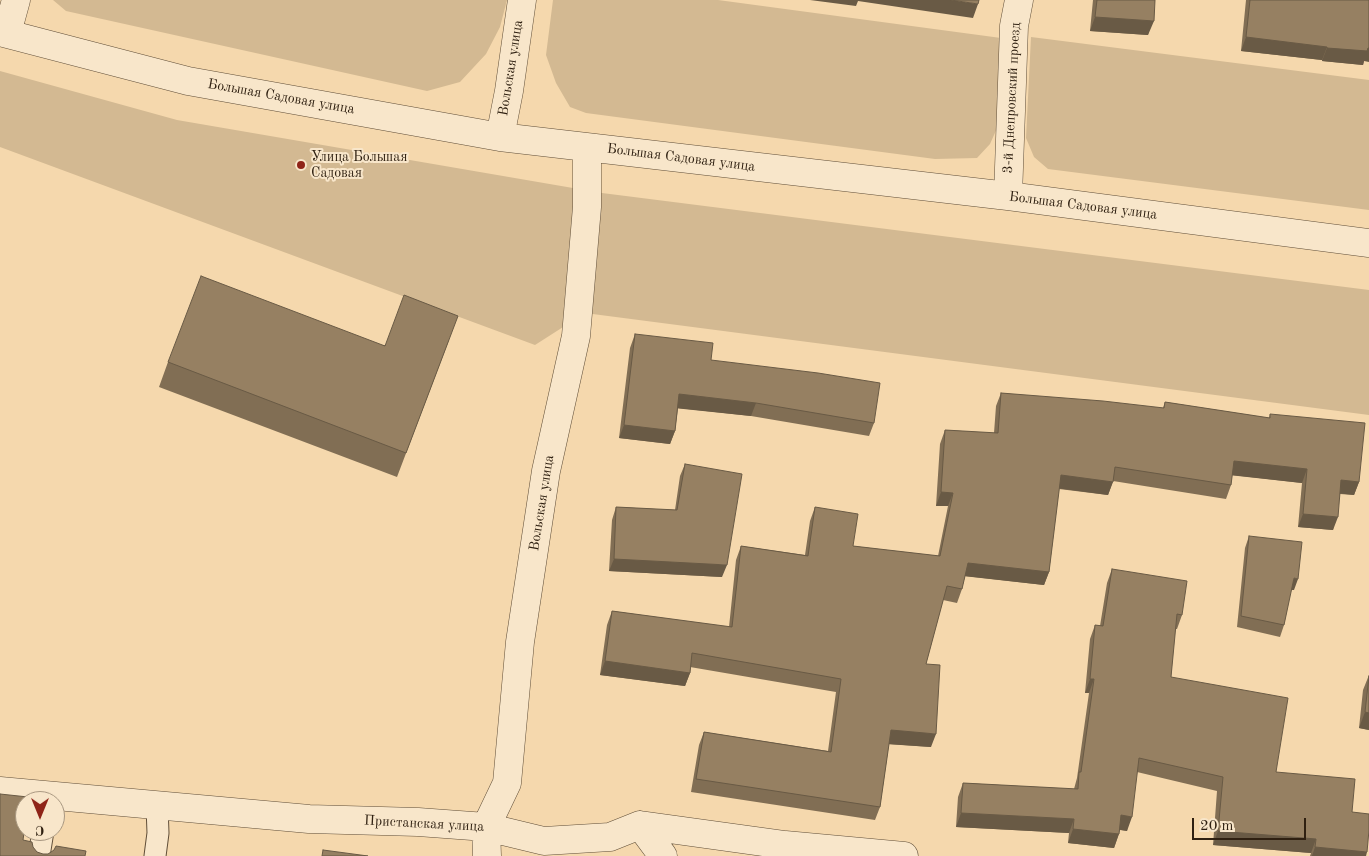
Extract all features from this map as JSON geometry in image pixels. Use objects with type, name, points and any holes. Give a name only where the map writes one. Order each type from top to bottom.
[{"type":"street","points":[[4,33],[16,0]]},
{"type":"street","name":"Вольская улица","points":[[500,136],[509,91],[522,0]]},
{"type":"street","name":"3-й Днепровский проезд","points":[[1008,196],[1014,26],[1019,0]]},
{"type":"street","name":"Большая Садовая улица","points":[[4,33],[188,80],[500,136],[1008,196],[1369,243]]},
{"type":"street","name":"Вольская улица","points":[[487,856],[486,827],[508,783],[520,642],[543,490],[576,336],[587,206],[587,147]]},
{"type":"street","name":"Пристанская улица","points":[[0,791],[15,793]]},
{"type":"street","name":"Пристанская улица","points":[[65,799],[309,819],[418,822],[486,827],[544,841],[610,837],[640,825],[785,845],[904,856]]},
{"type":"street","points":[[640,825],[663,856]]},
{"type":"lane","points":[[155,856],[158,833],[157,806]]},
{"type":"lane","points":[[39,856],[41,841]]},
{"type":"shaded area","points":[[53,0],[507,0],[500,27],[486,54],[460,82],[427,91],[66,11]]},
{"type":"shaded area","points":[[553,0],[718,0],[1001,38],[998,126],[990,144],[977,158],[935,159],[586,113],[570,107],[556,83],[546,55]]},
{"type":"shaded area","points":[[1031,37],[1369,80],[1369,210],[1048,169],[1034,157],[1026,138]]},
{"type":"shaded area","points":[[0,71],[177,120],[602,193],[1369,290],[1369,415],[585,313],[535,345],[0,147]]},
{"type":"building","points":[[951,0],[979,0],[978,4]]},
{"type":"building","points":[[1097,0],[1155,0],[1154,21],[1095,17]]},
{"type":"building","points":[[1250,0],[1369,0],[1369,48],[1367,51],[1327,48],[1246,37]]},
{"type":"building","points":[[201,276],[385,346],[404,295],[458,316],[406,453],[168,362]]},
{"type":"building","points":[[635,334],[713,343],[711,360],[818,373],[880,383],[874,423],[756,403],[679,394],[675,431],[624,425]]},
{"type":"building","points":[[1001,393],[1164,408],[1165,402],[1270,418],[1270,414],[1365,423],[1359,482],[1341,480],[1338,517],[1303,514],[1307,469],[1234,461],[1231,485],[1115,467],[1113,482],[1061,475],[1049,572],[968,563],[962,589],[947,586],[926,664],[940,665],[936,734],[891,730],[880,807],[696,779],[704,732],[831,752],[841,679],[692,653],[690,673],[605,661],[612,611],[732,627],[741,546],[808,556],[815,507],[858,514],[853,546],[940,556],[953,493],[941,492],[945,430],[998,433]]},
{"type":"building","points":[[685,464],[742,474],[727,565],[614,559],[616,507],[677,510]]},
{"type":"building","points":[[1249,536],[1302,542],[1298,579],[1294,578],[1284,625],[1241,616]]},
{"type":"building","points":[[1112,569],[1187,581],[1182,615],[1177,614],[1171,677],[1288,698],[1276,772],[1355,779],[1352,812],[1369,814],[1367,852],[1315,847],[1316,839],[1218,831],[1223,777],[1139,758],[1132,817],[1121,815],[1119,834],[1073,829],[1074,819],[961,813],[963,783],[1078,789],[1094,679],[1090,679],[1095,625],[1103,626]]},
{"type":"building","points":[[1369,676],[1369,713],[1365,712]]},
{"type":"building","points":[[0,794],[15,796],[15,841],[32,842],[37,852],[43,854],[48,854],[56,846],[86,851],[85,856],[0,856]]},
{"type":"building","points":[[323,850],[368,856],[322,856]]},
{"type":"place","name":"Улица Большая Садовая","points":[[301,165]]}]
